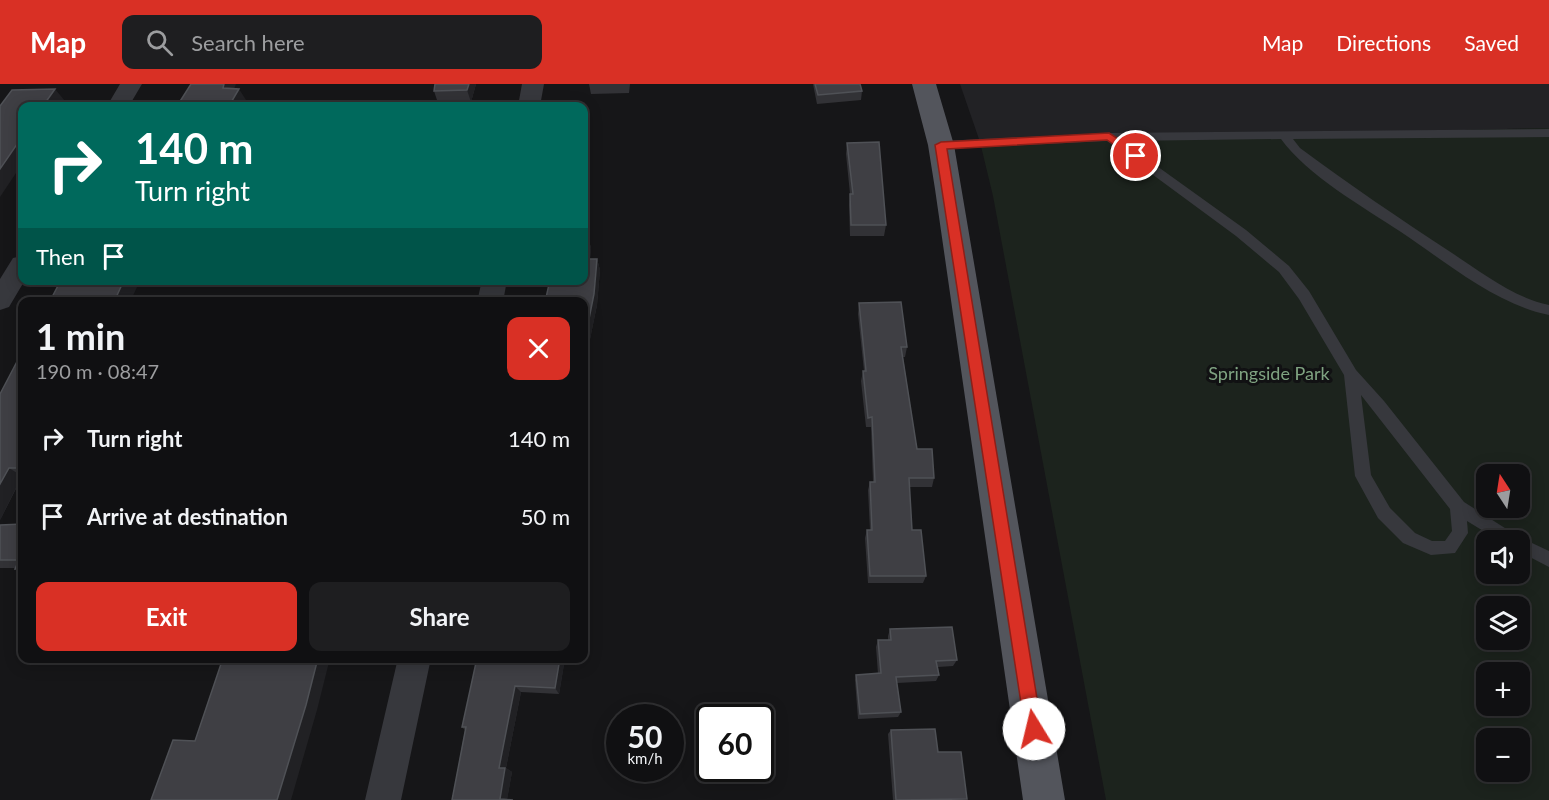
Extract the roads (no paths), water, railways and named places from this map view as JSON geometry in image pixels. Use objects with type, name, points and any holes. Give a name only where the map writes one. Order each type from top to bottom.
[{"type":"main road","points":[[924,84],[941,145],[951,200],[1044,800]]},
{"type":"street","points":[[120,102],[131,84]]},
{"type":"street","points":[[530,102],[533,84]]},
{"type":"street","points":[[0,300],[18,271]]},
{"type":"street","points":[[383,800],[414,663]]},
{"type":"lane","points":[[941,145],[1109,137],[1549,133]]},
{"type":"lane","points":[[1284,135],[1296,151],[1359,198],[1488,284],[1534,307],[1549,310]]},
{"type":"lane","points":[[1109,137],[1242,232],[1284,269],[1304,295],[1351,374],[1379,405],[1458,507],[1496,530]]},
{"type":"lane","points":[[1351,374],[1363,476],[1384,513],[1408,538],[1431,548],[1449,548],[1460,533],[1458,507]]},
{"type":"lane","points":[[1530,549],[1549,559]]},
{"type":"park label","name":"Springside Park","points":[[1269,374]]}]
